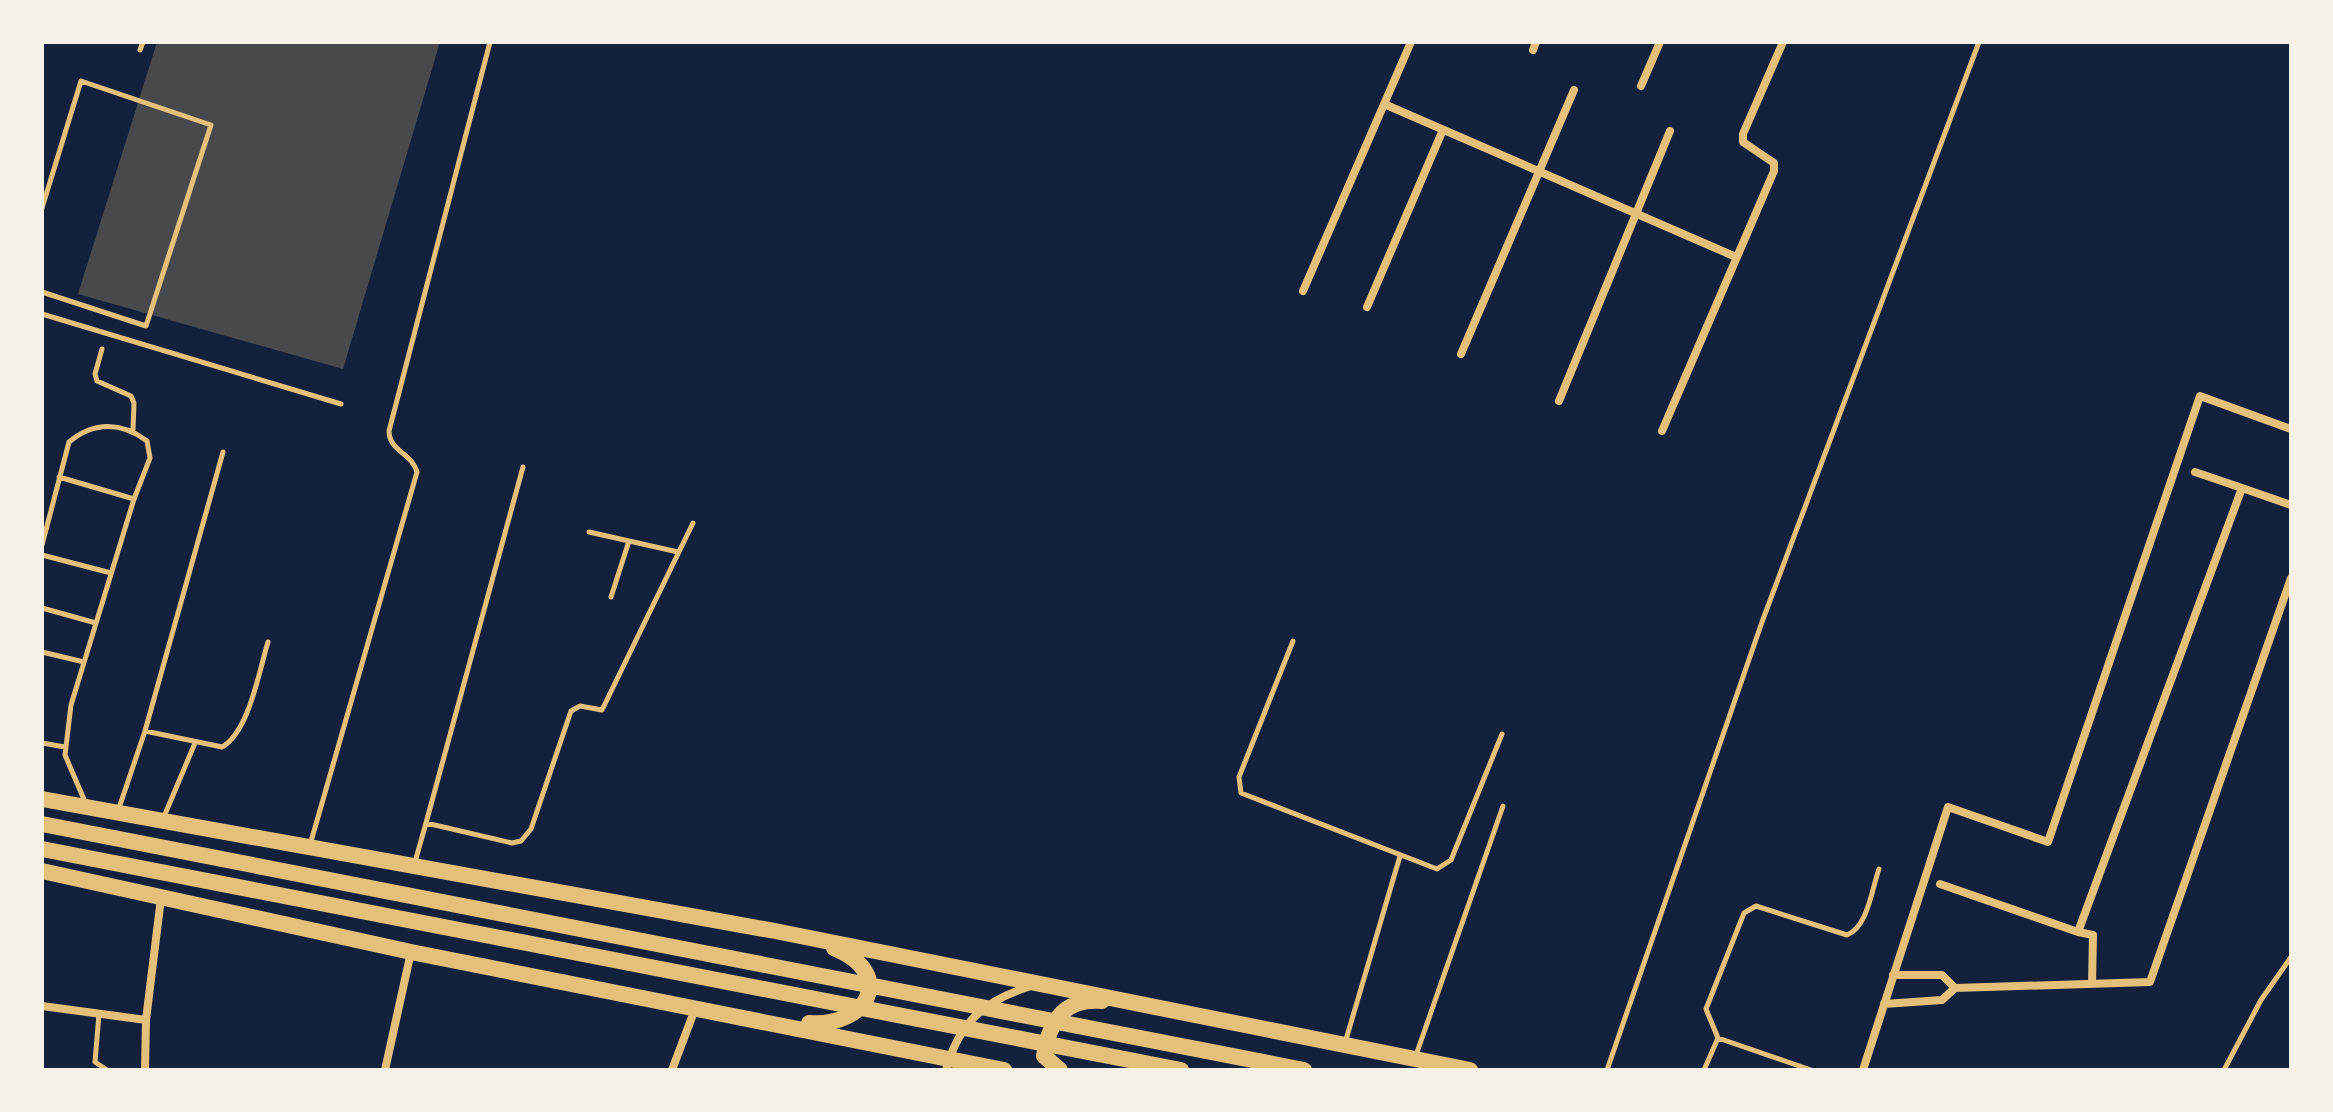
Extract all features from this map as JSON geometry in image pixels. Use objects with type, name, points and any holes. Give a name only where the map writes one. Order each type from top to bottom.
[{"type":"main road","points":[[42,799],[87,805],[308,850],[414,866],[1045,982],[1470,1070]]},
{"type":"main road","points":[[42,824],[1304,1070]]},
{"type":"main road","points":[[42,849],[1181,1070]]},
{"type":"main road","points":[[42,871],[411,952],[760,1020],[948,1064],[1004,1070]]},
{"type":"main road","points":[[760,1020],[837,1023],[858,1012],[869,992],[869,978],[852,956],[775,931]]},
{"type":"main road","points":[[1060,1070],[1044,1056],[1048,1032],[1061,1011],[1085,1000],[1160,1006]]},
{"type":"street","points":[[1303,291],[1411,42]]},
{"type":"street","points":[[1641,86],[1660,42]]},
{"type":"street","points":[[1662,431],[1774,171],[1774,163],[1743,142],[1743,134],[1783,42]]},
{"type":"street","points":[[1461,354],[1574,90]]},
{"type":"street","points":[[1384,104],[1442,132],[1736,257]]},
{"type":"street","points":[[1559,401],[1670,131]]},
{"type":"street","points":[[1367,307],[1442,132]]},
{"type":"street","points":[[1863,1070],[1948,807],[2048,842],[2200,396],[2291,429]]},
{"type":"street","points":[[2195,472],[2291,505]]},
{"type":"street","points":[[2078,932],[2242,488]]},
{"type":"street","points":[[1884,1004],[1942,1000],[1955,988],[2150,982],[2291,578]]},
{"type":"street","points":[[1940,884],[2093,935],[2092,984]]},
{"type":"street","points":[[145,1070],[146,1020],[161,898]]},
{"type":"street","points":[[385,1070],[411,952]]},
{"type":"street","points":[[1893,975],[1942,975],[1955,988]]},
{"type":"street","points":[[948,1064],[965,1027],[998,996],[1045,982]]},
{"type":"street","points":[[42,1006],[146,1020]]},
{"type":"street","points":[[672,1070],[695,1009]]},
{"type":"lane","points":[[140,50],[143,42]]},
{"type":"lane","points":[[308,850],[417,472],[409,457],[395,447],[389,431],[490,42]]},
{"type":"lane","points":[[1607,1070],[1762,622],[1979,42]]},
{"type":"lane","points":[[42,208],[81,81],[211,125],[146,326],[42,292]]},
{"type":"lane","points":[[42,314],[341,404]]},
{"type":"lane","points":[[102,349],[95,374],[97,381],[131,396],[134,403],[133,430]]},
{"type":"lane","points":[[42,545],[69,442],[82,431],[99,425],[133,430],[147,441],[150,458],[134,499],[71,705],[65,747],[75,785],[87,805]]},
{"type":"lane","points":[[117,812],[145,731],[223,452]]},
{"type":"lane","points":[[414,866],[523,467]]},
{"type":"lane","points":[[59,477],[134,499]]},
{"type":"lane","points":[[426,823],[512,843],[521,841],[531,829],[571,711],[580,706],[602,710],[693,523]]},
{"type":"lane","points":[[589,532],[678,552]]},
{"type":"lane","points":[[611,597],[629,541]]},
{"type":"lane","points":[[42,555],[111,573]]},
{"type":"lane","points":[[42,608],[96,623]]},
{"type":"lane","points":[[1293,641],[1239,777],[1241,793],[1437,869],[1447,865],[1502,734]]},
{"type":"lane","points":[[145,731],[222,747],[237,734],[268,642]]},
{"type":"lane","points":[[42,652],[84,662]]},
{"type":"lane","points":[[42,743],[65,747]]},
{"type":"lane","points":[[162,820],[195,743]]},
{"type":"lane","points":[[1415,1058],[1503,806]]},
{"type":"lane","points":[[1345,1043],[1400,856]]},
{"type":"lane","points":[[1704,1070],[1718,1038],[1706,1009],[1744,913],[1756,906],[1847,935],[1855,932],[1861,922],[1879,869]]},
{"type":"lane","points":[[2224,1070],[2261,1000],[2291,957]]},
{"type":"lane","points":[[99,1014],[95,1062],[107,1070]]},
{"type":"lane","points":[[1718,1038],[1811,1070]]},
{"type":"building","points":[[157,42],[440,42],[343,369],[78,294]]}]
